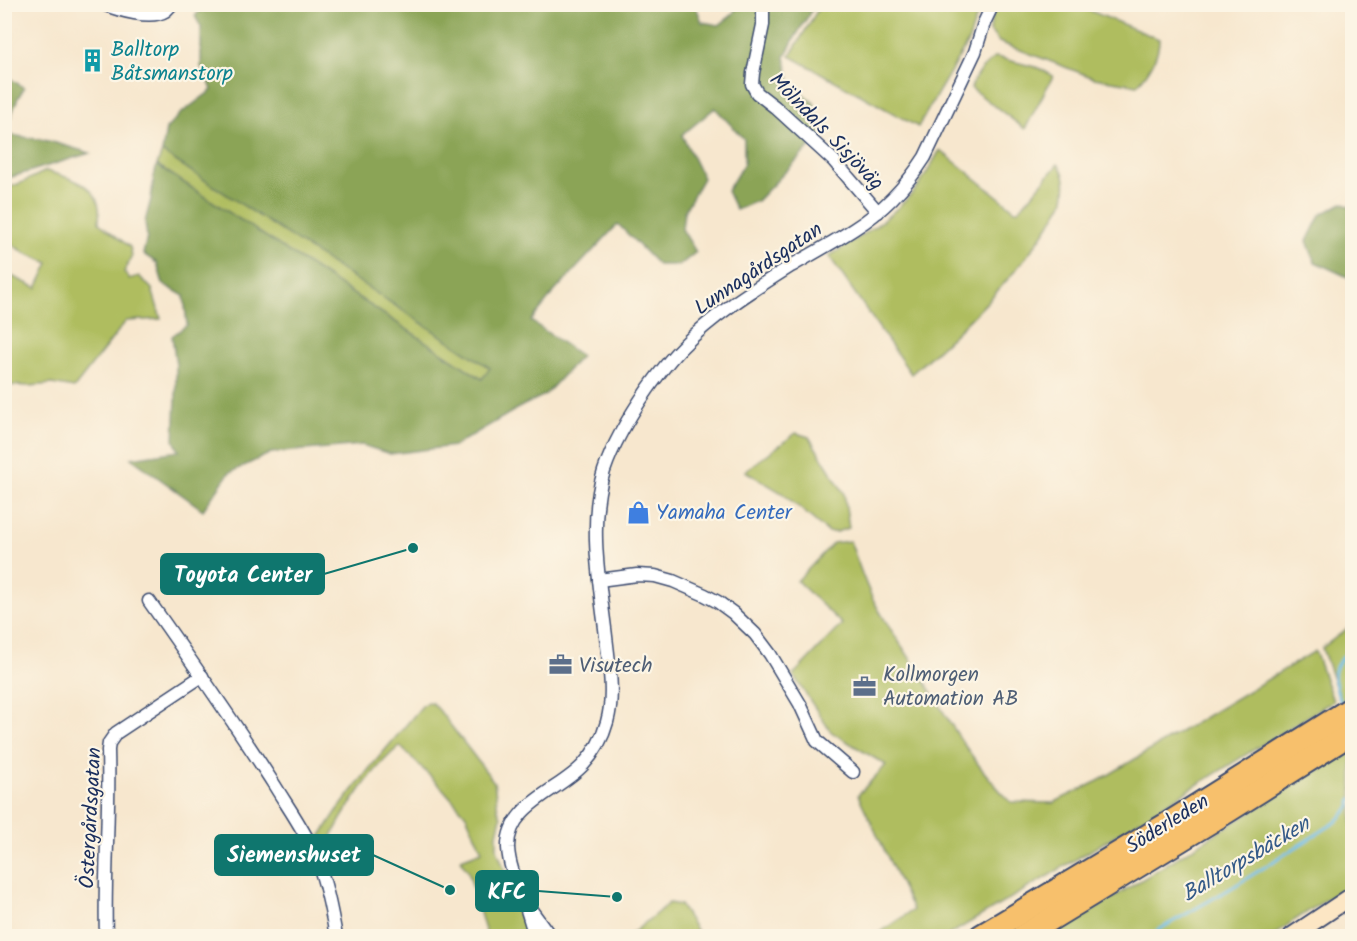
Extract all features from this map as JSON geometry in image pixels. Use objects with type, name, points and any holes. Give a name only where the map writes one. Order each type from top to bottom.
[{"type":"highway","name":"Söderleden","points":[[981,936],[1179,817],[1353,708]]},
{"type":"highway","name":"Söderleden","points":[[1023,936],[1140,866],[1353,732]]},
{"type":"street","points":[[103,4],[145,15],[166,11],[172,4]]},
{"type":"street","name":"Mölndals Sisjöväg","points":[[763,4],[763,25],[752,84],[757,93],[834,161],[878,212]]},
{"type":"street","name":"Lunnagårdsgatan","points":[[535,936],[508,852],[510,832],[529,806],[582,766],[594,751],[606,725],[611,707],[611,679],[599,580],[596,517],[603,474],[625,424],[656,377],[704,326],[789,268],[856,229],[891,201],[925,157],[975,52],[993,4]]},
{"type":"street","points":[[599,580],[637,575],[655,576],[705,595],[733,613],[755,634],[770,654],[800,704],[818,741],[853,771]]},
{"type":"street","points":[[149,601],[253,751],[305,834],[316,855],[328,891],[336,936]]},
{"type":"street","name":"Östergårdsgatan","points":[[106,936],[109,743],[116,733],[202,676]]},
{"type":"street","points":[[1292,936],[1353,896]]},
{"type":"street","name":"Lunnagårdsgatan","points":[[525,902],[550,936]]},
{"type":"green space","points":[[695,4],[702,22],[719,25],[732,15],[738,5],[815,5],[785,57],[790,83],[814,103],[822,134],[757,201],[736,210],[727,191],[744,163],[744,139],[715,108],[682,135],[703,178],[684,212],[682,229],[696,252],[680,265],[658,265],[618,224],[555,291],[531,321],[581,356],[545,395],[454,446],[390,454],[362,445],[271,453],[229,473],[203,510],[131,458],[179,451],[174,440],[176,365],[172,336],[187,325],[184,296],[163,284],[157,263],[143,254],[147,237],[145,222],[157,165],[482,379],[490,368],[162,152],[166,129],[180,114],[212,90],[201,67],[201,27],[195,16],[205,5]]},
{"type":"green space","points":[[821,4],[983,5],[969,40],[918,127],[790,56]]},
{"type":"green space","points":[[997,5],[1076,5],[1159,39],[1157,52],[1149,69],[1137,85],[1094,78],[999,42],[990,31]]},
{"type":"green space","points":[[996,57],[1039,68],[1053,76],[1025,129],[971,88],[981,70]]},
{"type":"green space","points":[[4,74],[24,88],[8,124],[5,123]]},
{"type":"green space","points":[[4,134],[49,141],[90,153],[5,179]]},
{"type":"green space","points":[[940,150],[1015,210],[1019,210],[1058,164],[1064,176],[1065,194],[1062,205],[1051,222],[1004,284],[911,374],[829,256],[886,218],[906,200],[919,185]]},
{"type":"green space","points":[[162,152],[491,368],[482,379],[157,165]]},
{"type":"green space","points":[[46,171],[79,182],[97,199],[99,223],[130,247],[132,256],[124,272],[129,279],[139,276],[152,289],[161,319],[126,321],[74,388],[52,384],[5,385],[5,273],[37,288],[49,263],[25,253],[5,240],[5,189]]},
{"type":"green space","points":[[1342,203],[1352,208],[1352,279],[1315,262],[1307,241],[1320,215]]},
{"type":"green space","points":[[796,433],[809,437],[844,493],[849,528],[828,532],[782,493],[745,471]]},
{"type":"green space","points":[[850,541],[868,590],[888,625],[965,745],[986,775],[1011,802],[1053,803],[1100,780],[1315,651],[1333,701],[947,936],[874,936],[913,910],[858,795],[886,765],[831,732],[793,675],[842,624],[797,581],[833,543]]},
{"type":"green space","points":[[1352,625],[1352,695],[1341,703],[1322,648]]},
{"type":"green space","points":[[427,702],[432,703],[439,710],[494,782],[501,817],[497,834],[497,849],[528,936],[486,934],[468,871],[461,859],[482,851],[466,815],[400,746],[370,777],[342,818],[328,846],[326,866],[319,854],[318,840],[337,811],[369,769]]},
{"type":"green space","points":[[1352,749],[1352,883],[1273,936],[1051,936]]},
{"type":"green space","points":[[669,903],[680,905],[700,936],[629,936]]},
{"type":"waterway","name":"Balltorpsbäcken","points":[[1341,703],[1334,673],[1344,655],[1352,649]]},
{"type":"waterway","name":"Balltorpsbäcken","points":[[1148,936],[1233,887],[1336,822],[1350,807],[1352,799]]},
{"type":"place","name":"Balltorp Båtsmanstorp","points":[[93,61]]},
{"type":"place","name":"Yamaha Center","points":[[638,512]]},
{"type":"place","name":"Toyota Center","points":[[413,548]]},
{"type":"place","name":"Visutech","points":[[561,665]]},
{"type":"place","name":"Kollmorgen Automation AB","points":[[865,686]]},
{"type":"place","name":"Siemenshuset","points":[[450,890]]},
{"type":"place","name":"KFC","points":[[617,897]]}]
